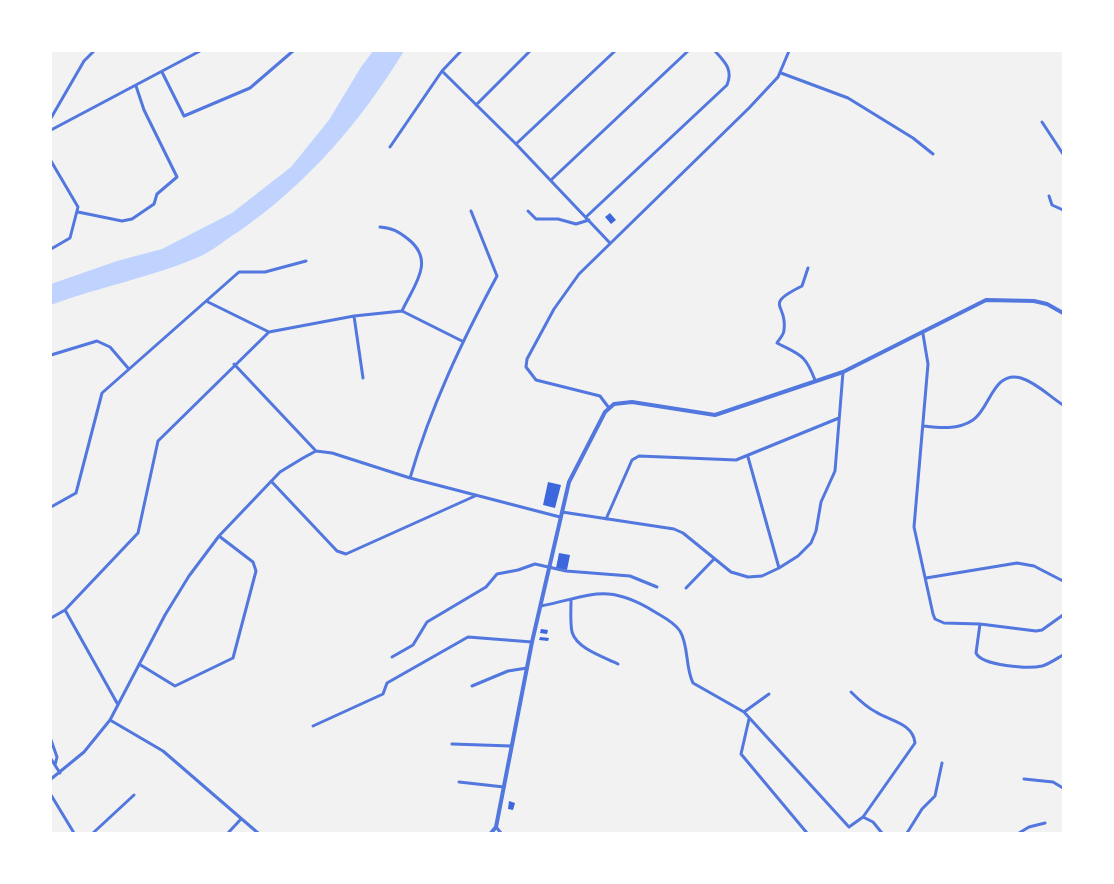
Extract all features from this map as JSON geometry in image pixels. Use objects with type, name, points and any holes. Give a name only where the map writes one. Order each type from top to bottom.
[{"type":"street","points":[[51,118],[84,61],[94,51]]},
{"type":"street","points":[[51,130],[200,51]]},
{"type":"street","points":[[162,72],[184,116],[250,88],[293,51]]},
{"type":"street","points":[[390,147],[442,71],[461,51]]},
{"type":"street","points":[[476,105],[530,51]]},
{"type":"street","points":[[516,144],[615,51]]},
{"type":"street","points":[[551,180],[688,51]]},
{"type":"street","points":[[586,217],[727,85],[731,76],[728,65],[715,51]]},
{"type":"street","points":[[610,408],[600,396],[536,380],[528,372],[526,363],[566,290],[609,242],[711,146],[781,73],[789,51]]},
{"type":"street","points":[[442,71],[516,144],[609,242]]},
{"type":"street","points":[[781,73],[848,98],[913,138],[934,154]]},
{"type":"street","points":[[78,212],[122,220],[132,219],[154,204],[156,194],[176,178],[172,162],[141,104],[136,86]]},
{"type":"street","points":[[1042,122],[1063,154]]},
{"type":"street","points":[[51,161],[78,207],[70,238],[51,249]]},
{"type":"street","points":[[1049,196],[1052,205],[1063,210]]},
{"type":"street","points":[[410,478],[422,434],[462,341],[497,276],[471,211]]},
{"type":"street","points":[[528,211],[536,219],[558,219],[576,224],[590,220]]},
{"type":"street","points":[[380,227],[395,228],[416,246],[423,260],[421,270],[402,312]]},
{"type":"street","points":[[51,507],[76,493],[102,394],[128,368],[208,302],[239,272],[265,272],[306,261]]},
{"type":"street","points":[[808,268],[802,286],[782,297],[780,301],[784,330],[777,343],[797,352],[811,370],[815,380]]},
{"type":"street","points":[[491,833],[496,826],[505,787],[511,746],[532,642],[569,482],[601,418],[610,408],[620,403],[632,402],[715,415],[843,372],[922,334],[986,300],[1034,301],[1047,304],[1063,312]]},
{"type":"street","points":[[208,302],[269,332]]},
{"type":"street","points":[[51,618],[65,610],[138,533],[158,440],[269,332],[354,316],[402,312],[462,341]]},
{"type":"street","points":[[354,316],[362,378]]},
{"type":"street","points":[[922,334],[928,364],[914,527],[917,548],[935,619],[944,623],[980,624],[1036,631],[1042,630],[1063,615]]},
{"type":"street","points":[[51,355],[97,341],[110,348],[128,368]]},
{"type":"street","points":[[234,364],[316,451]]},
{"type":"street","points":[[561,512],[674,529],[684,533],[731,572],[748,577],[762,576],[798,556],[811,543],[816,531],[821,502],[835,471],[843,372]]},
{"type":"street","points":[[924,426],[944,429],[959,426],[973,420],[983,409],[994,389],[1001,381],[1009,378],[1020,377],[1038,386],[1063,405]]},
{"type":"street","points":[[606,519],[632,460],[639,456],[725,460],[748,457],[839,418]]},
{"type":"street","points":[[51,779],[84,752],[110,720],[139,664],[190,576],[219,536],[280,472],[316,451],[332,453],[410,478],[560,517]]},
{"type":"street","points":[[748,457],[778,568]]},
{"type":"street","points":[[271,481],[337,551],[342,553],[476,496]]},
{"type":"street","points":[[139,664],[175,686],[233,658],[256,571],[253,562],[219,536]]},
{"type":"street","points":[[686,588],[714,559]]},
{"type":"street","points":[[926,578],[1017,563],[1034,566],[1063,581]]},
{"type":"street","points":[[392,657],[413,645],[427,622],[486,586],[497,574],[535,564],[566,571],[630,576],[657,587]]},
{"type":"street","points":[[541,606],[598,593],[614,593],[649,608],[672,623],[680,631],[693,683],[744,712],[748,719],[846,826],[849,827],[862,817],[915,742],[914,736],[904,725],[876,713],[850,692]]},
{"type":"street","points":[[571,600],[572,632],[575,638],[590,651],[618,664]]},
{"type":"street","points":[[65,610],[117,704]]},
{"type":"street","points":[[980,624],[976,653],[983,661],[1030,668],[1045,665],[1063,655]]},
{"type":"street","points":[[313,726],[383,694],[387,683],[468,637],[532,642]]},
{"type":"street","points":[[472,686],[508,671],[527,668]]},
{"type":"street","points":[[744,712],[769,694]]},
{"type":"street","points":[[748,719],[741,754],[806,833]]},
{"type":"street","points":[[110,720],[163,751],[258,833]]},
{"type":"street","points":[[51,740],[58,757],[55,765]]},
{"type":"street","points":[[452,744],[511,746]]},
{"type":"street","points":[[51,759],[60,773]]},
{"type":"street","points":[[907,833],[922,809],[935,796],[942,762]]},
{"type":"street","points":[[1024,779],[1053,782],[1063,788]]},
{"type":"street","points":[[459,782],[505,787]]},
{"type":"street","points":[[51,795],[74,833]]},
{"type":"street","points":[[93,833],[134,795]]},
{"type":"street","points":[[862,817],[873,822],[882,833]]},
{"type":"street","points":[[228,833],[241,819]]},
{"type":"street","points":[[1018,833],[1029,827],[1045,823]]},
{"type":"street","points":[[496,826],[501,833]]},
{"type":"water","points":[[373,51],[404,51],[369,103],[330,150],[287,194],[263,213],[203,255],[166,269],[51,305],[51,284],[117,261],[162,249],[232,213],[291,167],[329,120],[361,67]]},
{"type":"building","points":[[610,213],[616,220],[611,224],[605,217]]},
{"type":"building","points":[[548,482],[561,485],[555,508],[543,505]]},
{"type":"building","points":[[559,553],[570,555],[567,570],[556,568]]},
{"type":"building","points":[[541,629],[548,630],[547,634],[540,633]]},
{"type":"building","points":[[540,637],[549,638],[548,641],[539,640]]},
{"type":"building","points":[[509,801],[515,803],[513,810],[508,809]]}]
